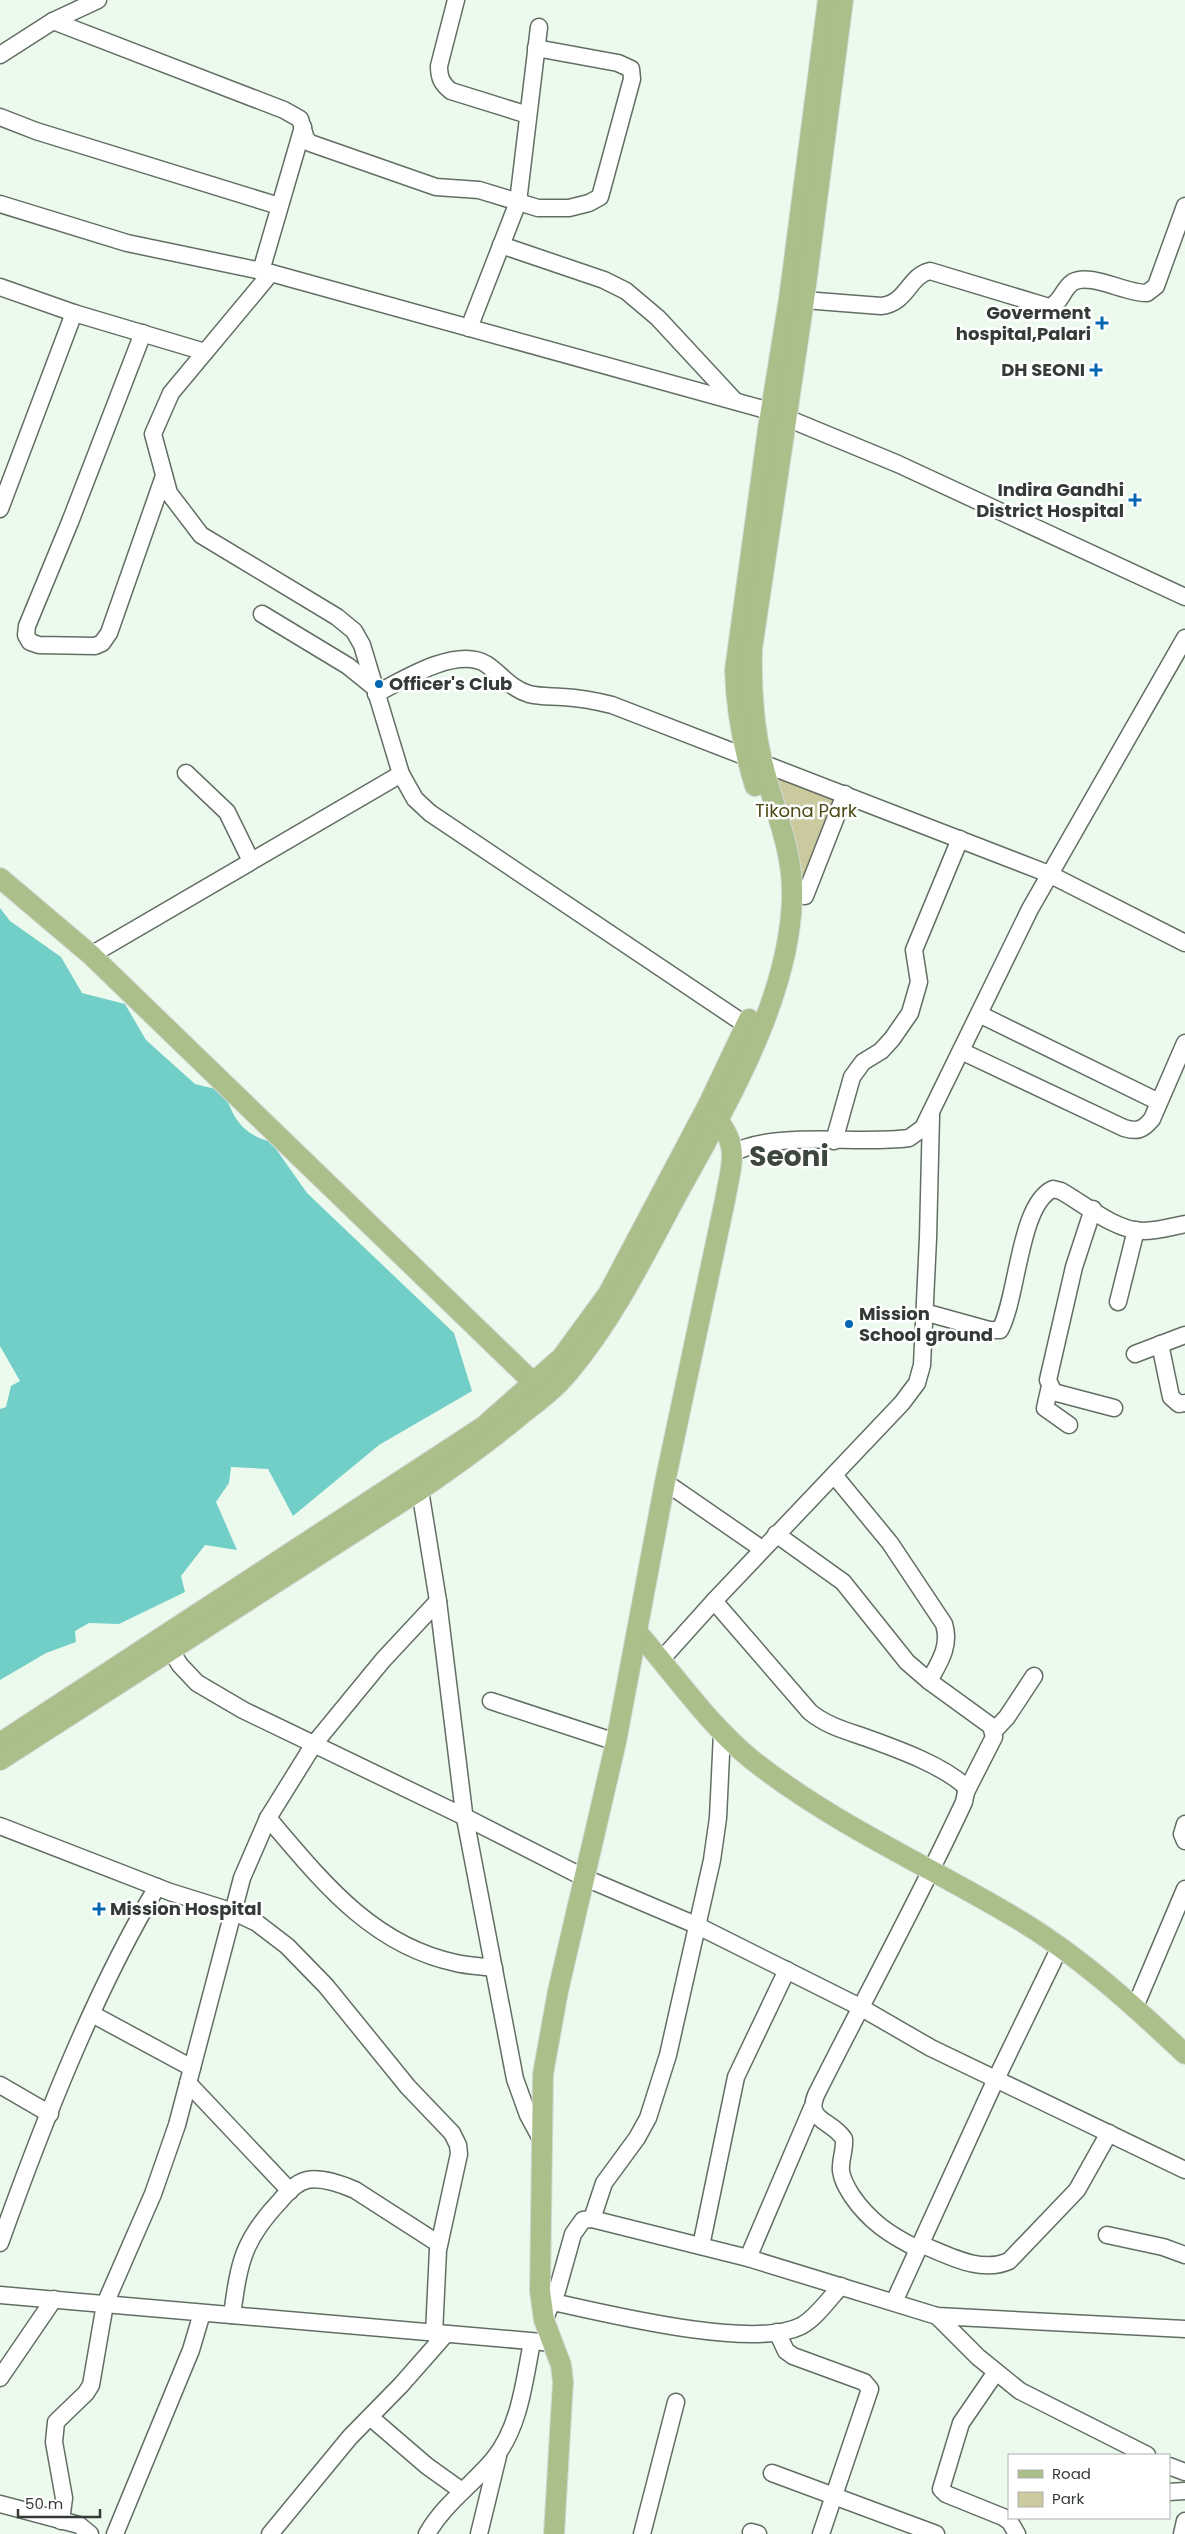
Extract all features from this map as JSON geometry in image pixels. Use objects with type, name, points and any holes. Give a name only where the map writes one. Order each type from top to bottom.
[{"type":"main road","points":[[797,299],[828,0]]},
{"type":"main road","points":[[0,1760],[484,1426],[540,1389],[568,1374],[614,1310],[713,1114],[752,1029],[772,960],[781,897],[778,866],[771,831],[754,760],[736,702],[735,670],[797,299],[843,0]]},
{"type":"main road","points":[[0,878],[91,955],[540,1389]]},
{"type":"main road","points":[[554,2534],[563,2404],[561,2365],[553,2343],[549,2311],[540,2291],[543,2175],[540,2139],[543,2074],[558,1991],[583,1877],[616,1742],[665,1482],[733,1154],[732,1141],[713,1114]]},
{"type":"main road","points":[[0,1743],[420,1490],[484,1446],[540,1389]]},
{"type":"main road","points":[[638,1633],[722,1733],[752,1760],[802,1794],[1015,1918],[1060,1947],[1135,2007],[1185,2054]]},
{"type":"street","points":[[0,55],[53,21],[98,0]]},
{"type":"street","points":[[456,0],[439,66],[439,76],[443,85],[451,91],[528,115]]},
{"type":"street","points":[[53,21],[284,110],[300,119],[306,139],[317,146],[436,187],[479,190],[538,208],[555,209],[589,203],[600,197],[633,74],[628,66],[618,63],[536,48]]},
{"type":"street","points":[[469,328],[518,202],[539,27]]},
{"type":"street","points":[[0,117],[279,206]]},
{"type":"street","points":[[303,127],[279,206],[266,272],[205,352],[170,393],[153,434],[169,493],[201,535],[337,617],[354,631],[362,645],[401,774],[415,799],[430,813],[752,1029]]},
{"type":"street","points":[[0,204],[127,243],[266,272],[778,414],[898,464],[1185,597]]},
{"type":"street","points":[[797,299],[892,305],[900,299],[922,273],[930,271],[1049,307],[1057,304],[1073,282],[1078,281],[1090,280],[1146,293],[1156,286],[1185,206]]},
{"type":"street","points":[[501,245],[604,280],[626,291],[658,318],[735,401]]},
{"type":"street","points":[[0,287],[74,313],[205,352]]},
{"type":"street","points":[[0,509],[74,313]]},
{"type":"street","points":[[143,333],[70,522],[27,626],[26,635],[30,642],[40,645],[95,646],[102,643],[109,633],[164,476]]},
{"type":"street","points":[[262,614],[348,666],[375,690]]},
{"type":"street","points":[[733,1154],[745,1147],[770,1142],[909,1138],[922,1128],[1049,874],[1185,638]]},
{"type":"street","points":[[375,690],[438,665],[462,659],[475,660],[485,664],[509,684],[527,694],[589,699],[612,705],[1049,874],[1185,943]]},
{"type":"street","points":[[186,773],[228,812],[251,861]]},
{"type":"street","points":[[91,955],[401,774]]},
{"type":"street","points":[[805,896],[845,794]]},
{"type":"street","points":[[834,1141],[852,1077],[863,1062],[892,1039],[910,1013],[919,982],[914,960],[914,950],[960,839]]},
{"type":"street","points":[[979,1014],[1159,1102]]},
{"type":"street","points":[[960,1051],[1130,1130],[1138,1130],[1147,1126],[1185,1043]]},
{"type":"street","points":[[661,1660],[776,1534],[902,1403],[917,1383],[922,1365],[931,1112]]},
{"type":"street","points":[[924,1312],[989,1330],[1000,1330],[1028,1227],[1041,1198],[1054,1190],[1061,1191],[1122,1227],[1136,1230],[1154,1230],[1185,1224]]},
{"type":"street","points":[[1069,1424],[1045,1408],[1050,1386],[1048,1370],[1078,1254],[1093,1209]]},
{"type":"street","points":[[1118,1302],[1136,1230]]},
{"type":"street","points":[[1135,1354],[1185,1335]]},
{"type":"street","points":[[1160,1344],[1171,1397],[1179,1404],[1185,1403]]},
{"type":"street","points":[[1050,1386],[1057,1393],[1114,1408]]},
{"type":"street","points":[[834,1475],[890,1543],[944,1624],[947,1640],[945,1649],[929,1681]]},
{"type":"street","points":[[665,1482],[762,1549]]},
{"type":"street","points":[[420,1490],[438,1601],[465,1816],[515,2079],[528,2115],[540,2139]]},
{"type":"street","points":[[776,1534],[843,1582],[907,1662],[929,1681],[984,1719],[994,1732]]},
{"type":"street","points":[[61,2520],[64,2498],[53,2431],[60,2417],[86,2394],[91,2384],[105,2304],[153,2194],[177,2125],[242,1878],[268,1818],[314,1744],[383,1660],[438,1601]]},
{"type":"street","points":[[714,1601],[810,1712],[821,1721],[891,1747],[944,1772],[965,1786],[966,1792]]},
{"type":"street","points":[[167,1644],[197,1683],[243,1710],[465,1816],[583,1877],[696,1925],[860,2006],[931,2048],[1185,2170]]},
{"type":"street","points":[[748,2258],[816,2095],[860,2006],[932,1871],[966,1792],[990,1745],[994,1732],[1007,1717],[1034,1676]]},
{"type":"street","points":[[491,1701],[616,1742]]},
{"type":"street","points":[[592,2219],[604,2183],[637,2138],[648,2118],[657,2095],[712,1860],[718,1818],[722,1733]]},
{"type":"street","points":[[268,1818],[328,1888],[370,1923],[398,1940],[441,1959],[494,1968]]},
{"type":"street","points":[[1185,1824],[1182,1834],[1185,1841]]},
{"type":"street","points":[[0,1826],[157,1887],[234,1912],[257,1923],[288,1946],[326,1986],[408,2087],[452,2133],[458,2145],[459,2154],[439,2244],[439,2334],[370,2417],[350,2437],[270,2534]]},
{"type":"street","points":[[0,2243],[50,2114],[92,2014],[142,1911],[157,1887]]},
{"type":"street","points":[[1135,2007],[1185,1889]]},
{"type":"street","points":[[894,2302],[996,2079],[1060,1947]]},
{"type":"street","points":[[701,2246],[736,2077],[787,1970]]},
{"type":"street","points":[[92,2014],[190,2076],[290,2191]]},
{"type":"street","points":[[0,2085],[50,2114]]},
{"type":"street","points":[[812,2108],[813,2113],[833,2127],[844,2140],[841,2172],[846,2187],[860,2208],[874,2223],[887,2233],[919,2247],[977,2265],[994,2266],[1009,2261],[1077,2190],[1109,2133]]},
{"type":"street","points":[[232,2316],[237,2272],[247,2244],[256,2229],[290,2191],[308,2180],[342,2184],[374,2200],[439,2244]]},
{"type":"street","points":[[841,2286],[808,2321],[791,2330],[776,2332],[749,2334],[549,2311],[573,2234],[584,2220],[592,2219],[748,2258],[841,2286],[894,2302],[938,2316],[1185,2329]]},
{"type":"street","points":[[1108,2235],[1163,2247],[1185,2255]]},
{"type":"street","points":[[0,2295],[553,2343]]},
{"type":"street","points":[[0,2378],[54,2299]]},
{"type":"street","points":[[115,2534],[191,2350],[202,2313]]},
{"type":"street","points":[[938,2316],[996,2372],[1032,2398],[1145,2454]]},
{"type":"street","points":[[776,2332],[786,2351],[793,2356],[864,2382],[870,2390],[821,2534]]},
{"type":"street","points":[[479,2534],[499,2452],[518,2410],[532,2342]]},
{"type":"street","points":[[996,2372],[961,2422],[941,2489],[946,2494],[1003,2517],[1010,2522],[1017,2534]]},
{"type":"street","points":[[642,2534],[676,2402]]},
{"type":"street","points":[[370,2417],[428,2466],[462,2491]]},
{"type":"street","points":[[427,2534],[442,2511],[499,2452]]},
{"type":"street","points":[[1170,2466],[1185,2472]]},
{"type":"street","points":[[772,2473],[936,2534]]},
{"type":"street","points":[[1170,2492],[1185,2491]]},
{"type":"street","points":[[0,2504],[80,2525],[90,2534]]},
{"type":"street","points":[[1182,2534],[1185,2522]]},
{"type":"green space","name":"Tikona Park","points":[[767,768],[842,797],[798,890]]},
{"type":"water","points":[[0,908],[10,921],[61,957],[82,993],[125,1004],[146,1040],[195,1084],[224,1091],[231,1109],[240,1124],[261,1139],[271,1142],[307,1193],[454,1333],[472,1391],[379,1445],[293,1516],[268,1469],[231,1467],[229,1483],[216,1502],[237,1550],[205,1545],[181,1576],[185,1592],[119,1624],[89,1623],[75,1631],[76,1642],[46,1653],[0,1680],[0,1409],[6,1407],[11,1386],[20,1381],[0,1346]]},
{"type":"place","name":"Goverment hospital,Palari","points":[[1102,323]]},
{"type":"place","name":"DH SEONI","points":[[1096,370]]},
{"type":"place","name":"Indira Gandhi District Hospital","points":[[1135,500]]},
{"type":"place","name":"Officer's Club","points":[[379,684]]},
{"type":"place","name":"Mission School ground","points":[[849,1324]]},
{"type":"place","name":"Mission Hospital","points":[[99,1909]]},
{"type":"district","name":"Seoni","points":[[789,1156]]}]
